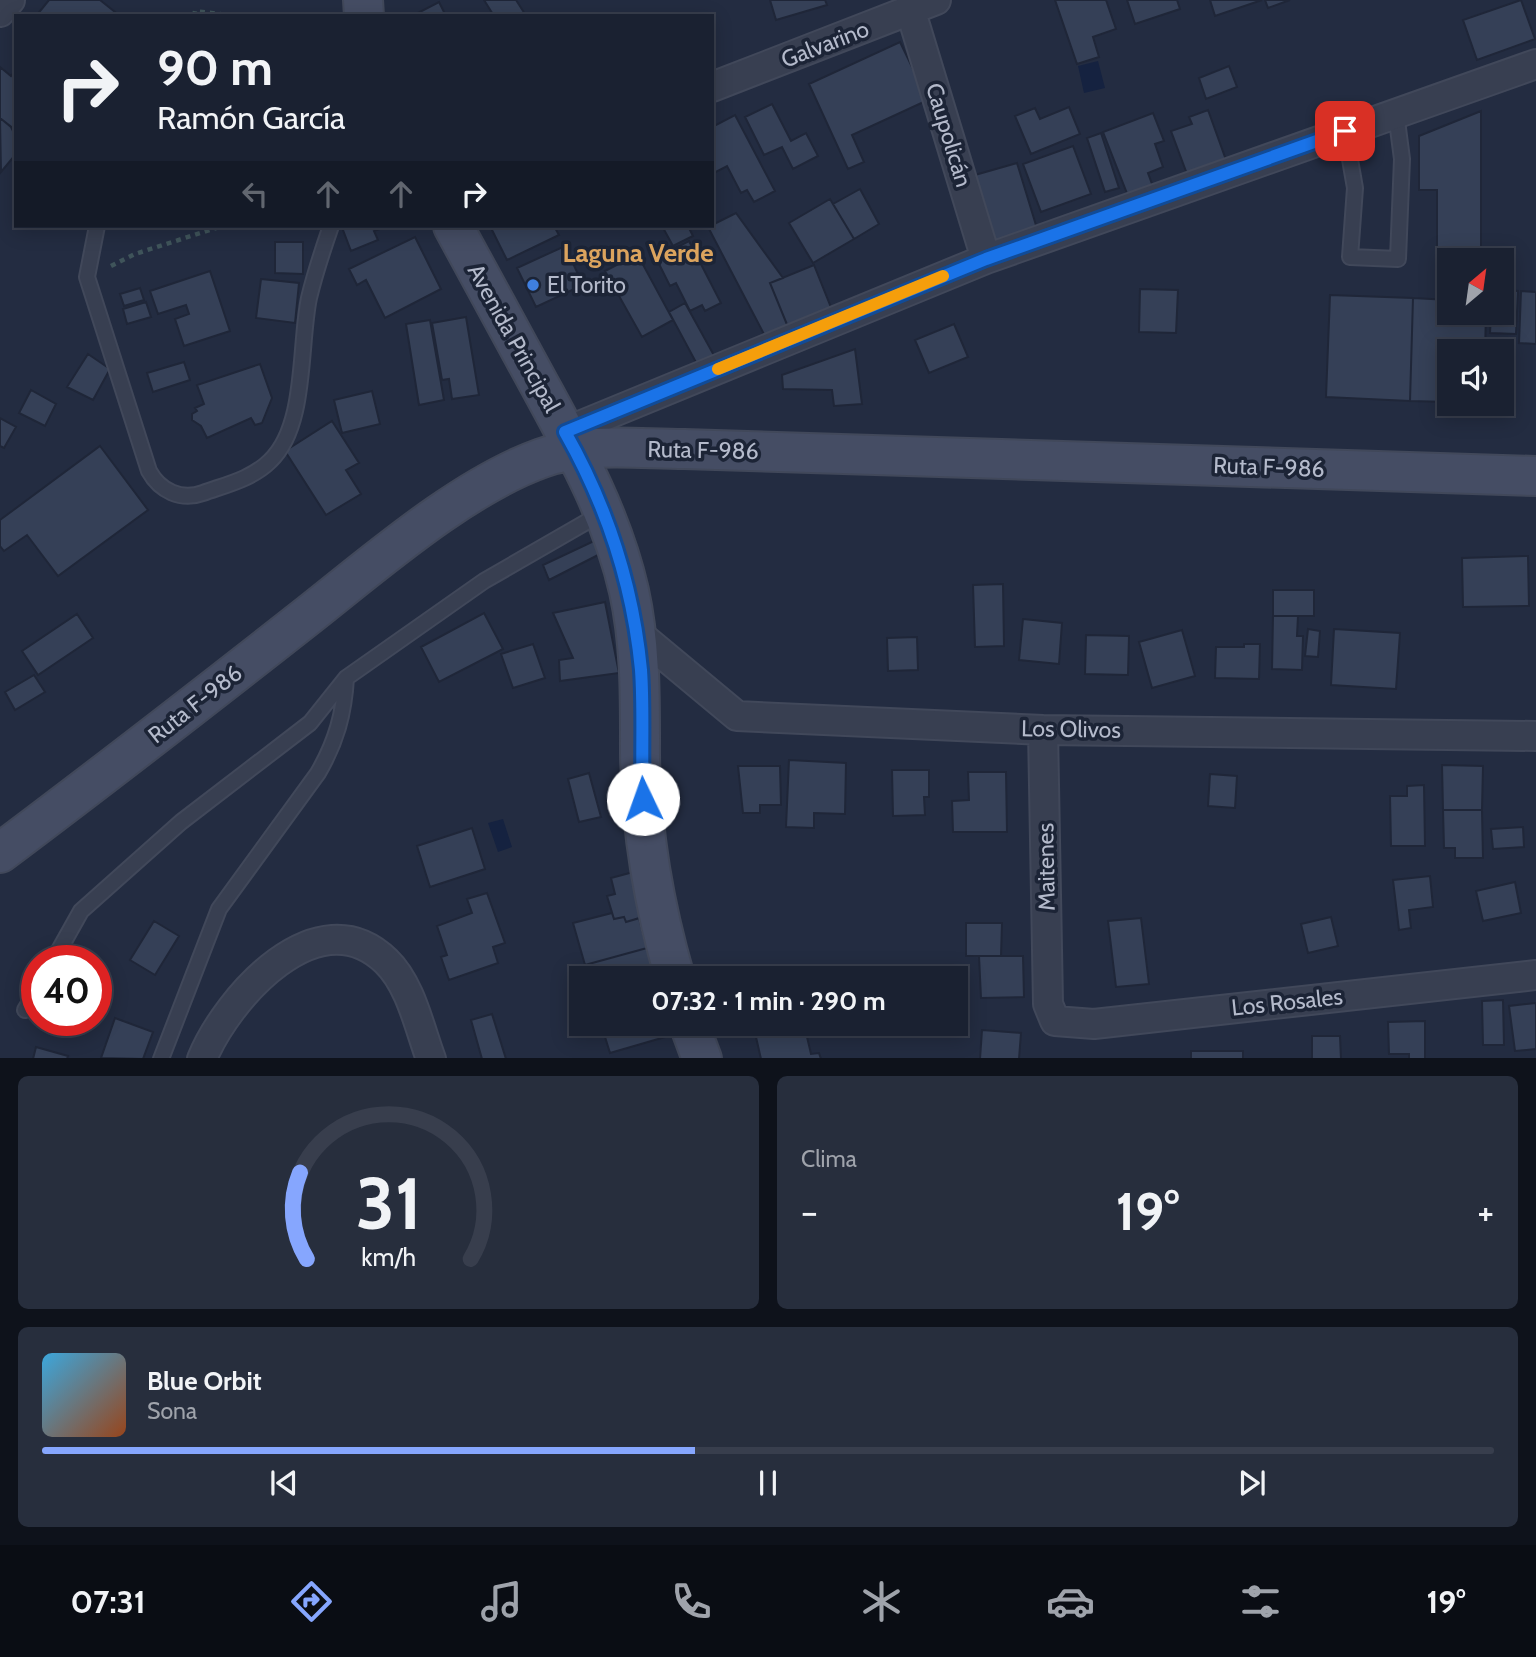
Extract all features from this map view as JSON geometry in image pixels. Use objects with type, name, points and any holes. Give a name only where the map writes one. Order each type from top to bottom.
[{"type":"main road","name":"Avenida Principal","points":[[454,228],[570,441],[604,512],[622,564],[636,632],[647,844],[653,889],[672,966]]},
{"type":"main road","name":"Ruta F-986","points":[[0,853],[378,561],[462,500],[524,465],[558,453],[570,441],[613,449],[862,454],[1536,476]]},
{"type":"main road","points":[[693,1036],[702,1058]]},
{"type":"street","points":[[0,12],[10,0]]},
{"type":"street","name":"Galvarino","points":[[714,86],[924,6]]},
{"type":"street","name":"Caupolicán","points":[[924,6],[986,259]]},
{"type":"street","points":[[570,441],[986,259],[1536,64]]},
{"type":"street","name":"Los Olivos","points":[[636,632],[737,716],[1044,730],[1536,736]]},
{"type":"street","name":"Maitenes","points":[[1044,730],[1048,1004]]},
{"type":"street","points":[[203,1058],[223,1020],[255,982],[300,949],[329,940],[359,944],[373,950],[396,972],[431,1058]]},
{"type":"street","name":"Los Rosales","points":[[1048,1004],[1055,1021],[1094,1024],[1536,975]]},
{"type":"lane","points":[[1345,131],[1355,188],[1350,257],[1398,259],[1402,159],[1396,113]]},
{"type":"lane","points":[[97,228],[87,277],[149,471],[154,480],[169,492],[193,497],[255,473],[270,462],[289,433],[310,297],[330,228]]},
{"type":"lane","points":[[62,945],[81,911],[181,822],[310,723],[346,678],[484,581],[604,512]]},
{"type":"lane","points":[[161,1058],[219,909],[318,773],[332,749],[341,723],[346,678]]},
{"type":"path","points":[[194,14],[195,11],[220,14]]},
{"type":"path","points":[[87,277],[135,254],[216,228]]},
{"type":"water","points":[[1098,61],[1105,88],[1084,93],[1078,66]]},
{"type":"water","points":[[503,819],[512,847],[498,852],[488,823]]},
{"type":"building","points":[[49,0],[100,0],[115,12],[114,14],[38,14]]},
{"type":"building","points":[[484,0],[516,0],[525,14],[493,14]]},
{"type":"building","points":[[770,0],[825,0],[827,5],[776,20]]},
{"type":"building","points":[[1055,0],[1106,0],[1116,29],[1093,37],[1099,57],[1077,64]]},
{"type":"building","points":[[1127,0],[1177,0],[1180,9],[1135,24]]},
{"type":"building","points":[[1210,0],[1262,0],[1215,16]]},
{"type":"building","points":[[1265,0],[1290,0],[1268,8]]},
{"type":"building","points":[[1521,0],[1535,39],[1477,60],[1463,20]]},
{"type":"building","points":[[439,2],[445,14],[416,14]]},
{"type":"building","points":[[900,42],[928,100],[852,135],[864,162],[848,169],[809,84]]},
{"type":"building","points":[[1229,66],[1237,87],[1206,99],[1199,78]]},
{"type":"building","points":[[0,67],[11,76],[14,72],[14,129],[0,118]]},
{"type":"building","points":[[772,104],[791,141],[806,133],[818,156],[793,169],[782,147],[764,155],[745,117]]},
{"type":"building","points":[[1069,107],[1080,134],[1031,154],[1015,116],[1035,108],[1040,119]]},
{"type":"building","points":[[1208,110],[1226,160],[1187,174],[1171,131],[1192,124],[1189,117]]},
{"type":"building","points":[[1481,111],[1481,248],[1437,248],[1437,190],[1419,190],[1419,136]]},
{"type":"building","points":[[1153,113],[1164,141],[1155,144],[1163,167],[1148,173],[1155,192],[1130,201],[1103,132]]},
{"type":"building","points":[[735,115],[775,191],[754,202],[747,190],[741,193],[727,166],[714,173],[714,126]]},
{"type":"building","points":[[0,118],[14,133],[14,156],[1,172]]},
{"type":"building","points":[[1101,133],[1119,188],[1105,192],[1087,138]]},
{"type":"building","points":[[1073,146],[1091,194],[1041,212],[1023,164]]},
{"type":"building","points":[[1017,163],[1039,235],[997,247],[975,175]]},
{"type":"building","points":[[860,189],[879,224],[854,239],[833,204]]},
{"type":"building","points":[[830,199],[854,239],[813,263],[789,223]]},
{"type":"building","points":[[736,213],[783,278],[770,283],[788,327],[766,338],[709,228],[714,228],[714,224]]},
{"type":"building","points":[[382,228],[374,231],[378,240],[351,251],[343,230]]},
{"type":"building","points":[[491,228],[555,228],[559,235],[507,260]]},
{"type":"building","points":[[663,228],[689,228],[693,236],[673,246]]},
{"type":"building","points":[[415,237],[441,289],[385,318],[366,280],[357,285],[349,269]]},
{"type":"building","points":[[689,241],[721,303],[705,311],[702,305],[690,311],[676,283],[670,286],[656,258]]},
{"type":"building","points":[[275,242],[303,242],[303,274],[275,273]]},
{"type":"building","points":[[565,246],[583,285],[536,307],[517,268]]},
{"type":"building","points":[[634,248],[673,320],[642,337],[605,271],[630,258],[627,252]]},
{"type":"building","points":[[814,265],[832,310],[788,327],[770,283]]},
{"type":"building","points":[[210,271],[230,331],[184,346],[175,319],[189,314],[186,305],[158,314],[150,291]]},
{"type":"building","points":[[261,279],[299,283],[295,323],[256,318]]},
{"type":"building","points":[[140,288],[144,300],[124,306],[120,294]]},
{"type":"building","points":[[1140,289],[1178,290],[1176,333],[1139,332]]},
{"type":"building","points":[[1514,291],[1518,291],[1516,334],[1490,333],[1490,326],[1514,326]]},
{"type":"building","points":[[1521,291],[1536,292],[1536,344],[1519,343]]},
{"type":"building","points":[[1330,295],[1413,298],[1410,401],[1326,397]]},
{"type":"building","points":[[1413,298],[1437,299],[1437,326],[1486,326],[1485,339],[1437,339],[1437,402],[1410,401]]},
{"type":"building","points":[[146,302],[151,317],[127,324],[123,309]]},
{"type":"building","points":[[685,303],[716,359],[699,368],[669,312]]},
{"type":"building","points":[[466,317],[479,395],[452,399],[449,379],[442,380],[432,323]]},
{"type":"building","points":[[430,320],[444,400],[419,405],[406,324]]},
{"type":"building","points":[[954,324],[968,357],[929,373],[915,340]]},
{"type":"building","points":[[855,349],[862,404],[834,406],[832,390],[783,389],[782,375]]},
{"type":"building","points":[[88,354],[110,369],[93,400],[67,387]]},
{"type":"building","points":[[184,362],[190,380],[153,392],[147,373]]},
{"type":"building","points":[[260,364],[272,398],[262,423],[255,425],[251,418],[207,438],[201,426],[192,420],[192,414],[197,411],[195,408],[204,404],[197,385]]},
{"type":"building","points":[[31,390],[56,404],[45,426],[19,413]]},
{"type":"building","points":[[372,391],[380,424],[342,433],[334,400]]},
{"type":"building","points":[[0,418],[16,427],[4,448],[0,446]]},
{"type":"building","points":[[332,421],[359,463],[346,470],[361,494],[326,515],[285,451]]},
{"type":"building","points":[[100,446],[148,510],[58,576],[27,535],[4,551],[0,546],[0,520]]},
{"type":"building","points":[[596,540],[604,552],[549,580],[543,565]]},
{"type":"building","points":[[1528,556],[1529,606],[1463,607],[1462,558]]},
{"type":"building","points":[[1003,584],[1004,646],[975,647],[973,585]]},
{"type":"building","points":[[1273,590],[1314,590],[1314,616],[1273,616]]},
{"type":"building","points":[[605,602],[619,673],[560,681],[559,660],[573,658],[553,613]]},
{"type":"building","points":[[484,613],[503,649],[439,682],[421,647]]},
{"type":"building","points":[[77,614],[93,638],[38,675],[22,651]]},
{"type":"building","points":[[1273,616],[1298,616],[1297,636],[1303,636],[1302,670],[1272,669]]},
{"type":"building","points":[[1023,619],[1062,623],[1059,664],[1019,660]]},
{"type":"building","points":[[1308,629],[1320,631],[1318,657],[1305,656]]},
{"type":"building","points":[[1334,629],[1400,633],[1396,689],[1331,685]]},
{"type":"building","points":[[1182,630],[1195,676],[1152,688],[1139,642]]},
{"type":"building","points":[[1086,635],[1129,636],[1128,675],[1085,674]]},
{"type":"building","points":[[917,637],[918,670],[888,671],[887,638]]},
{"type":"building","points":[[533,644],[545,678],[513,688],[501,654]]},
{"type":"building","points":[[1244,644],[1260,644],[1259,679],[1215,678],[1216,647],[1244,647]]},
{"type":"building","points":[[34,675],[45,692],[15,710],[5,692]]},
{"type":"building","points":[[789,760],[846,763],[845,814],[814,813],[814,828],[786,827]]},
{"type":"building","points":[[1442,765],[1483,766],[1482,810],[1443,810]]},
{"type":"building","points":[[738,766],[780,766],[781,805],[760,805],[760,813],[743,813]]},
{"type":"building","points":[[892,770],[929,770],[929,797],[924,797],[925,815],[893,816]]},
{"type":"building","points":[[968,772],[1006,772],[1007,832],[953,832],[952,801],[969,800]]},
{"type":"building","points":[[589,773],[601,817],[579,822],[568,779]]},
{"type":"building","points":[[1210,774],[1237,776],[1235,808],[1208,806]]},
{"type":"building","points":[[1424,785],[1425,846],[1391,846],[1390,796],[1407,796],[1407,786]]},
{"type":"building","points":[[1443,810],[1482,810],[1483,858],[1455,858],[1455,848],[1444,848]]},
{"type":"building","points":[[1523,827],[1524,847],[1493,849],[1491,829]]},
{"type":"building","points":[[472,828],[485,869],[430,887],[417,846]]},
{"type":"building","points":[[637,871],[650,915],[626,922],[624,917],[614,919],[607,896],[615,894],[611,878]]},
{"type":"building","points":[[1430,876],[1433,907],[1409,910],[1411,928],[1399,930],[1393,880]]},
{"type":"building","points":[[1515,882],[1521,913],[1483,921],[1476,891]]},
{"type":"building","points":[[487,893],[505,943],[493,947],[498,963],[449,980],[441,957],[447,955],[437,926],[472,913],[467,899]]},
{"type":"building","points":[[612,913],[614,919],[624,917],[626,922],[639,918],[647,948],[585,965],[573,923]]},
{"type":"building","points":[[1331,917],[1338,946],[1308,953],[1301,924]]},
{"type":"building","points":[[1141,918],[1149,984],[1116,987],[1108,921]]},
{"type":"building","points":[[154,921],[179,936],[155,975],[130,960]]},
{"type":"building","points":[[966,923],[1002,923],[1001,956],[966,956]]},
{"type":"building","points":[[647,948],[652,966],[585,966]]},
{"type":"building","points":[[979,956],[1023,956],[1024,997],[981,998]]},
{"type":"building","points":[[1503,1000],[1504,1045],[1483,1045],[1482,1001]]},
{"type":"building","points":[[1536,1003],[1536,1049],[1515,1051],[1509,1006]]},
{"type":"building","points":[[492,1014],[506,1058],[482,1058],[471,1020]]},
{"type":"building","points":[[115,1018],[153,1032],[143,1058],[101,1058],[109,1036],[112,1036]]},
{"type":"building","points":[[1425,1021],[1425,1058],[1409,1058],[1409,1054],[1389,1054],[1388,1022]]},
{"type":"building","points":[[982,1030],[1021,1033],[1019,1058],[980,1058]]},
{"type":"building","points":[[605,1036],[669,1036],[610,1053]]},
{"type":"building","points":[[756,1036],[807,1036],[811,1054],[819,1053],[821,1058],[761,1058]]},
{"type":"building","points":[[1312,1036],[1340,1036],[1341,1058],[1312,1058]]},
{"type":"building","points":[[36,1047],[68,1056],[67,1058],[33,1058]]},
{"type":"building","points":[[1191,1051],[1243,1051],[1243,1058],[1191,1058]]},
{"type":"slow traffic","points":[[718,369],[943,276]]},
{"type":"place","name":"El Torito","points":[[533,285]]},
{"type":"district","name":"Laguna Verde","points":[[638,253]]},
{"type":"route","points":[[643,799],[640,754],[641,673],[629,592],[604,512],[565,432],[986,259],[1345,131]]}]
